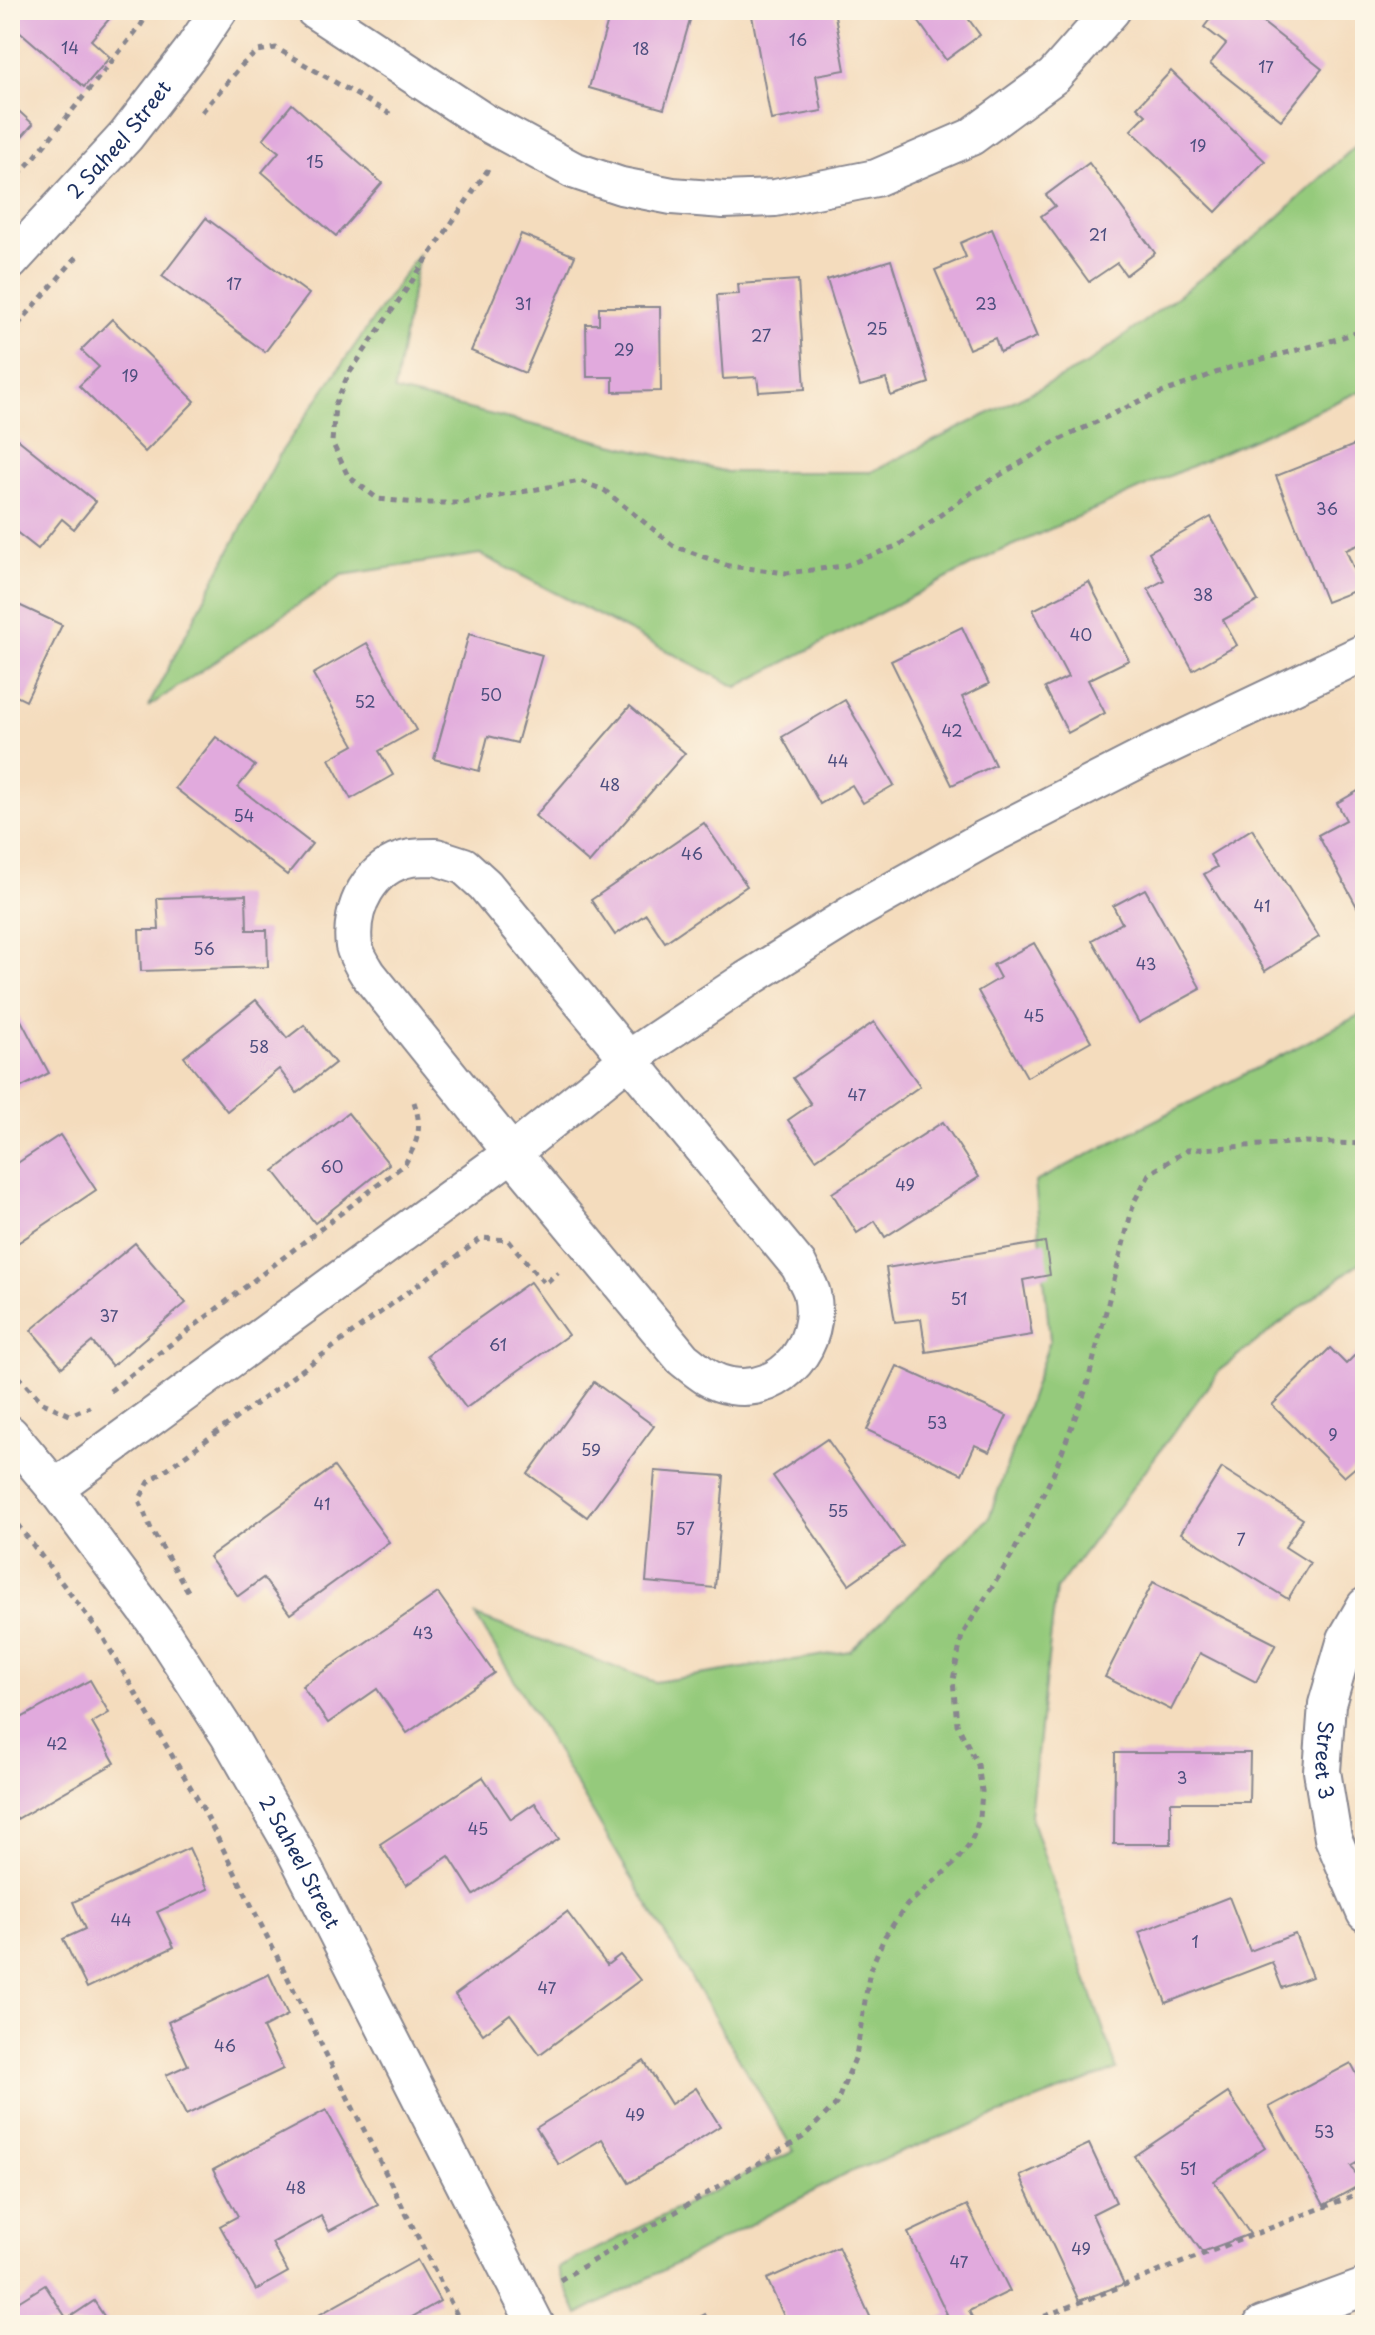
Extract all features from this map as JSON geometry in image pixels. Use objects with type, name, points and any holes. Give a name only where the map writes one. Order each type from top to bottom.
[{"type":"street","name":"2 Saheel Street","points":[[10,262],[126,136],[191,52],[219,10]]},
{"type":"street","points":[[314,10],[483,121],[573,170],[621,186],[672,196],[724,200],[775,198],[876,178],[971,137],[1054,76],[1112,10]]},
{"type":"street","points":[[55,1488],[512,1153],[628,1059],[746,980],[858,910],[984,839],[1146,756],[1365,652]]},
{"type":"street","points":[[436,857],[464,866],[485,885],[628,1059],[799,1266],[812,1292],[815,1321],[806,1348],[787,1370],[762,1384],[733,1386],[705,1377],[683,1359],[512,1153],[368,974],[355,949],[353,920],[362,892],[382,871],[408,858],[436,857]]},
{"type":"street","name":"2 Saheel Street","points":[[10,1434],[55,1488],[158,1626],[229,1736],[294,1849],[530,2313]]},
{"type":"street","name":"Street 3","points":[[1365,1606],[1346,1639],[1327,1704],[1322,1771],[1333,1838],[1365,1913]]},
{"type":"street","points":[[1262,2325],[1365,2287]]},
{"type":"path","points":[[10,183],[34,158],[150,10]]},
{"type":"path","points":[[201,113],[258,51],[276,48],[395,117]]},
{"type":"path","points":[[501,178],[487,171],[348,375],[335,405],[332,442],[337,453],[348,476],[378,499],[463,503],[580,481],[604,490],[674,546],[729,566],[787,573],[844,566],[899,545],[975,490],[1057,441],[1142,400],[1232,367],[1365,330]]},
{"type":"path","points":[[10,334],[88,244]]},
{"type":"path","points":[[103,1397],[405,1164],[418,1139],[418,1113],[413,1098],[438,1061]]},
{"type":"path","points":[[530,2313],[803,2137],[836,2104],[856,2056],[870,1970],[885,1936],[907,1905],[955,1863],[971,1842],[980,1817],[982,1791],[978,1765],[957,1724],[953,1680],[962,1635],[1011,1557],[1053,1475],[1086,1389],[1134,1202],[1149,1174],[1187,1150],[1305,1142],[1365,1144]]},
{"type":"path","points":[[190,1595],[151,1529],[139,1500],[149,1482],[482,1238],[508,1240],[545,1284],[589,1246]]},
{"type":"path","points":[[10,1367],[43,1403],[70,1415],[90,1407],[149,1482]]},
{"type":"path","points":[[10,1515],[101,1634],[201,1805],[462,2325]]},
{"type":"path","points":[[1022,2325],[1365,2191]]},
{"type":"green space","points":[[1365,137],[1365,389],[994,554],[737,687],[480,554],[342,575],[148,707],[281,452],[419,253],[394,391],[727,472],[871,472],[1086,365],[1261,233]]},
{"type":"green space","points":[[1365,1012],[1365,1258],[1220,1370],[1056,1590],[1030,1815],[1117,2069],[850,2172],[578,2315],[558,2268],[794,2151],[476,1616],[655,1682],[850,1651],[989,1518],[1050,1340],[1035,1182]]},
{"type":"building","points":[[10,10],[117,10],[91,40],[110,57],[84,87],[10,23]]},
{"type":"building","points":[[611,10],[693,10],[664,109],[589,88]]},
{"type":"building","points":[[751,10],[834,10],[845,70],[816,75],[822,111],[771,120]]},
{"type":"building","points":[[926,10],[962,10],[980,35],[946,60],[916,18]]},
{"type":"building","points":[[1217,10],[1247,10],[1322,69],[1281,120],[1210,64],[1226,44],[1204,27]]},
{"type":"building","points":[[1171,71],[1265,161],[1216,212],[1131,130],[1146,115],[1137,107]]},
{"type":"building","points":[[10,103],[33,124],[10,150]]},
{"type":"building","points":[[292,104],[382,183],[336,236],[262,172],[279,152],[263,139]]},
{"type":"building","points":[[1089,163],[1155,253],[1126,275],[1117,263],[1089,282],[1041,216],[1055,206],[1046,195]]},
{"type":"building","points":[[206,218],[309,294],[265,352],[162,276]]},
{"type":"building","points":[[992,229],[1037,337],[1000,352],[995,338],[969,349],[935,270],[966,257],[960,243]]},
{"type":"building","points":[[521,234],[575,256],[525,373],[471,351]]},
{"type":"building","points":[[891,260],[929,383],[891,396],[886,379],[860,386],[827,280]]},
{"type":"building","points":[[798,280],[805,389],[759,392],[757,377],[723,379],[717,295],[739,294],[738,284]]},
{"type":"building","points":[[599,307],[660,307],[661,391],[613,392],[613,377],[587,377],[586,324],[599,324]]},
{"type":"building","points":[[112,319],[195,401],[145,452],[79,386],[99,367],[81,350]]},
{"type":"building","points":[[10,433],[96,502],[74,529],[62,519],[38,549],[10,527]]},
{"type":"building","points":[[1357,444],[1365,465],[1365,542],[1346,550],[1362,588],[1326,602],[1276,476]]},
{"type":"building","points":[[1211,517],[1258,601],[1223,620],[1237,645],[1193,670],[1148,589],[1164,580],[1149,552]]},
{"type":"building","points":[[1089,582],[1129,660],[1088,680],[1105,713],[1068,733],[1045,688],[1068,677],[1033,610]]},
{"type":"building","points":[[10,601],[62,625],[26,701],[10,693]]},
{"type":"building","points":[[962,627],[989,684],[962,697],[995,765],[952,785],[891,661]]},
{"type":"building","points":[[469,634],[542,655],[517,743],[488,736],[479,771],[434,759]]},
{"type":"building","points":[[367,643],[416,730],[379,751],[393,775],[351,799],[329,759],[354,745],[313,674]]},
{"type":"building","points":[[845,700],[894,785],[863,803],[852,785],[820,804],[782,737]]},
{"type":"building","points":[[630,706],[685,753],[589,863],[535,816]]},
{"type":"building","points":[[216,737],[255,766],[238,787],[312,844],[287,875],[175,788]]},
{"type":"building","points":[[1365,787],[1365,915],[1362,916],[1318,835],[1346,820],[1337,803]]},
{"type":"building","points":[[704,823],[747,886],[665,942],[646,914],[615,935],[591,900]]},
{"type":"building","points":[[1252,829],[1319,937],[1265,971],[1204,874],[1217,867],[1210,855]]},
{"type":"building","points":[[1145,889],[1201,989],[1139,1023],[1092,940],[1122,923],[1113,906]]},
{"type":"building","points":[[246,895],[247,930],[267,930],[268,967],[141,971],[139,930],[159,930],[157,898]]},
{"type":"building","points":[[1034,943],[1091,1041],[1027,1077],[978,991],[1000,978],[993,965]]},
{"type":"building","points":[[256,1000],[287,1038],[304,1025],[335,1063],[297,1093],[279,1069],[227,1111],[184,1057]]},
{"type":"building","points":[[13,1005],[49,1073],[10,1093],[10,1006]]},
{"type":"building","points":[[874,1022],[920,1086],[816,1159],[788,1120],[811,1104],[793,1078]]},
{"type":"building","points":[[348,1113],[389,1164],[315,1223],[274,1171]]},
{"type":"building","points":[[943,1122],[979,1177],[885,1237],[875,1221],[857,1233],[832,1193]]},
{"type":"building","points":[[60,1135],[96,1190],[10,1248],[10,1168]]},
{"type":"building","points":[[1045,1242],[1050,1275],[1023,1280],[1032,1335],[926,1352],[921,1319],[895,1322],[886,1268]]},
{"type":"building","points":[[135,1243],[186,1303],[112,1366],[92,1342],[62,1367],[31,1330]]},
{"type":"building","points":[[530,1282],[568,1335],[466,1408],[427,1355]]},
{"type":"building","points":[[1365,1345],[1365,1472],[1358,1465],[1344,1477],[1272,1405],[1330,1348],[1346,1364]]},
{"type":"building","points":[[897,1366],[1007,1416],[990,1452],[975,1445],[962,1474],[867,1430]]},
{"type":"building","points":[[594,1382],[654,1426],[587,1517],[528,1474]]},
{"type":"building","points":[[827,1439],[903,1546],[849,1584],[773,1476]]},
{"type":"building","points":[[334,1467],[389,1542],[290,1614],[263,1578],[238,1596],[209,1557]]},
{"type":"building","points":[[1222,1468],[1303,1519],[1285,1547],[1310,1563],[1288,1599],[1181,1533]]},
{"type":"building","points":[[655,1471],[724,1476],[715,1588],[646,1582]]},
{"type":"building","points":[[1153,1582],[1276,1644],[1256,1682],[1200,1653],[1171,1710],[1105,1677]]},
{"type":"building","points":[[438,1593],[494,1673],[407,1733],[377,1689],[328,1723],[302,1686]]},
{"type":"building","points":[[90,1680],[109,1713],[92,1723],[115,1763],[10,1823],[10,1724]]},
{"type":"building","points":[[1115,1753],[1250,1753],[1249,1802],[1171,1802],[1171,1844],[1114,1844]]},
{"type":"building","points":[[483,1777],[511,1819],[535,1803],[559,1839],[474,1895],[449,1856],[406,1885],[380,1844]]},
{"type":"building","points":[[189,1848],[208,1889],[157,1912],[174,1947],[87,1988],[63,1939],[85,1929],[73,1902]]},
{"type":"building","points":[[1229,1897],[1250,1951],[1295,1934],[1312,1977],[1282,1988],[1272,1962],[1166,2003],[1139,1932]]},
{"type":"building","points":[[567,1912],[607,1965],[620,1955],[640,1980],[540,2054],[510,2014],[483,2034],[455,1995]]},
{"type":"building","points":[[269,1974],[288,2015],[263,2028],[283,2069],[186,2115],[166,2075],[188,2065],[168,2022]]},
{"type":"building","points":[[644,2061],[671,2104],[696,2088],[720,2126],[629,2183],[602,2139],[559,2165],[536,2128]]},
{"type":"building","points":[[1351,2063],[1365,2089],[1365,2158],[1351,2166],[1362,2184],[1324,2205],[1269,2107]]},
{"type":"building","points":[[1228,2093],[1265,2147],[1214,2181],[1250,2234],[1202,2252],[1134,2156]]},
{"type":"building","points":[[326,2110],[378,2205],[329,2231],[321,2216],[272,2243],[288,2272],[256,2290],[220,2226],[238,2216],[213,2170]]},
{"type":"building","points":[[1089,2144],[1116,2202],[1092,2214],[1124,2284],[1079,2301],[1020,2176]]},
{"type":"building","points":[[967,2205],[1010,2291],[969,2311],[976,2325],[925,2325],[947,2314],[908,2233]]},
{"type":"building","points":[[838,2247],[874,2325],[788,2325],[767,2279]]},
{"type":"building","points":[[417,2260],[440,2301],[398,2325],[301,2325]]},
{"type":"building","points":[[45,2285],[67,2319],[94,2301],[110,2325],[10,2325],[10,2307]]},
{"type":"building","points":[[705,2314],[711,2325],[685,2325]]}]
